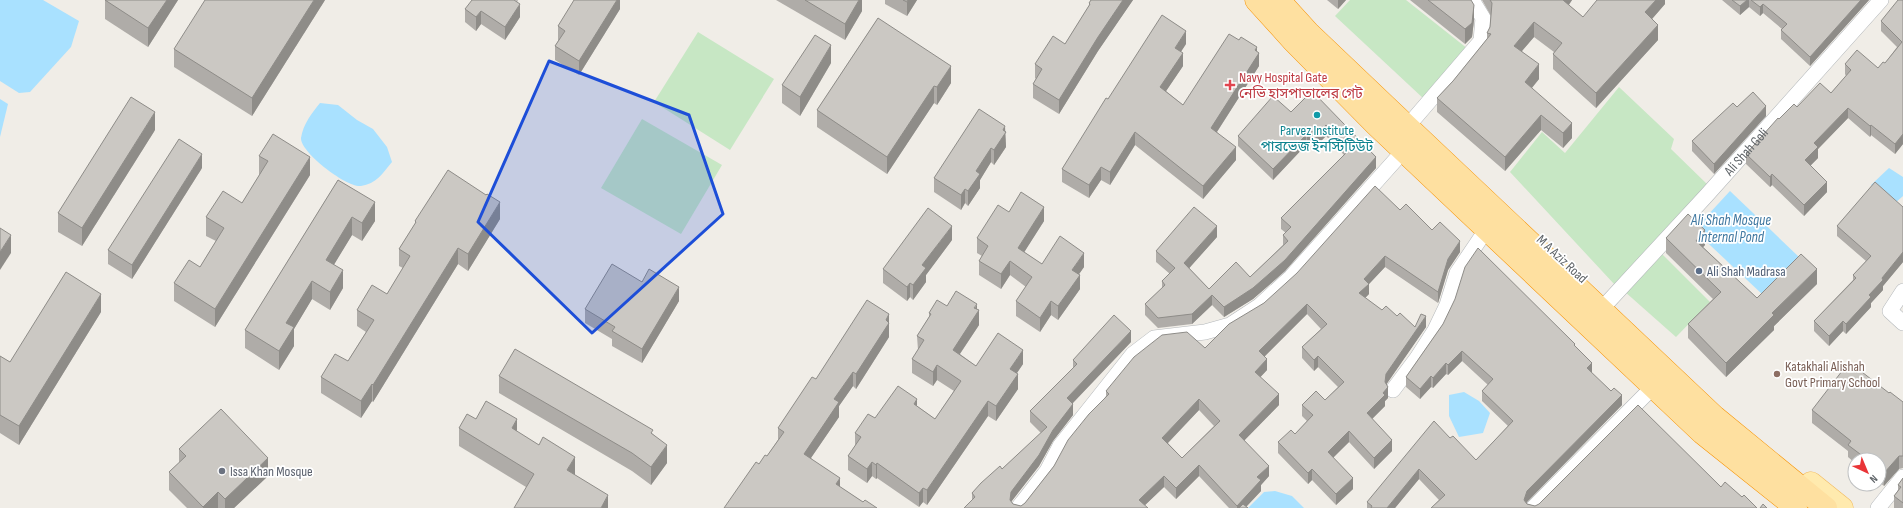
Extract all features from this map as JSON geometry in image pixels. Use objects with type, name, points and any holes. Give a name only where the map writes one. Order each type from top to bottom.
[{"type":"highway","points":[[1256,0],[1294,42],[1376,125],[1702,433],[1796,508]]},
{"type":"highway","points":[[1278,0],[1308,32],[1715,417],[1826,508]]},
{"type":"main road","points":[[1244,0],[1320,81],[1646,394],[1694,439],[1781,508]]},
{"type":"main road","name":"M A Aziz Road","points":[[1292,0],[1313,25],[1722,410],[1842,508]]},
{"type":"street","points":[[1413,120],[1481,41],[1482,18],[1472,0]]},
{"type":"street","name":"Ali Shah Goli","points":[[1608,302],[1706,196],[1881,0]]},
{"type":"street","points":[[1018,508],[1047,471],[1060,446],[1133,354],[1154,338],[1205,332],[1230,324],[1259,306],[1291,277],[1398,157]]},
{"type":"street","points":[[1393,390],[1417,358],[1435,330],[1448,305],[1457,273],[1482,236]]},
{"type":"street","points":[[1903,291],[1890,311],[1903,323]]},
{"type":"street","points":[[1533,508],[1646,394]]},
{"type":"street","points":[[1878,508],[1903,477]]},
{"type":"highlighted area","points":[[549,61],[689,115],[723,214],[592,333],[478,222]]},
{"type":"green space","points":[[1350,0],[1406,0],[1468,49],[1424,99],[1335,16]]},
{"type":"green space","points":[[698,32],[774,79],[730,150],[654,102]]},
{"type":"green space","points":[[1619,87],[1674,139],[1671,149],[1709,186],[1615,285],[1510,172],[1542,132],[1565,153]]},
{"type":"green space","points":[[642,119],[722,165],[681,234],[601,188]]},
{"type":"green space","points":[[1661,253],[1710,302],[1676,337],[1624,291]]},
{"type":"water","points":[[0,0],[43,0],[79,21],[71,47],[30,92],[19,93],[0,81]]},
{"type":"water","points":[[0,99],[8,104],[0,137]]},
{"type":"water","points":[[320,103],[338,105],[357,120],[373,129],[387,147],[392,162],[382,174],[371,183],[361,186],[354,185],[325,168],[308,152],[301,138],[302,133],[308,119]]},
{"type":"water","points":[[1889,168],[1903,177],[1903,196],[1894,204],[1871,185]]},
{"type":"water","name":"Ali Shah Mosque Internal Pond","points":[[1730,191],[1800,258],[1763,295],[1694,230]]},
{"type":"water","points":[[1464,392],[1479,401],[1490,413],[1483,433],[1459,437],[1449,416],[1449,395]]},
{"type":"water","points":[[1275,491],[1292,496],[1304,508],[1248,508],[1264,492]]},
{"type":"building","points":[[105,0],[167,0],[148,28]]},
{"type":"building","points":[[205,0],[314,0],[252,98],[174,49]]},
{"type":"building","points":[[472,0],[514,0],[520,4],[505,27],[481,11],[476,17],[465,9]]},
{"type":"building","points":[[574,0],[617,0],[579,61],[555,46],[565,31],[558,26]]},
{"type":"building","points":[[805,0],[859,0],[845,24]]},
{"type":"building","points":[[1091,0],[1123,0],[1059,100],[1033,84],[1042,69],[1035,64],[1053,36],[1065,44]]},
{"type":"building","points":[[1428,0],[1471,0],[1474,5],[1472,23],[1465,29]]},
{"type":"building","points":[[1490,0],[1563,0],[1583,17],[1597,0],[1656,0],[1645,12],[1658,25],[1596,93],[1553,54],[1562,43],[1534,22],[1514,46],[1539,64],[1525,82],[1572,123],[1563,133],[1541,115],[1505,157],[1437,98],[1453,81],[1491,34],[1487,33],[1490,27],[1492,3]]},
{"type":"building","points":[[1732,0],[1747,0],[1740,6]]},
{"type":"building","points":[[1751,0],[1861,0],[1810,57],[1781,30],[1787,24],[1763,4],[1760,7]]},
{"type":"building","points":[[1898,0],[1903,0],[1903,134],[1895,144],[1848,108],[1814,143],[1818,147],[1805,160],[1827,182],[1804,205],[1772,174],[1770,177],[1746,154],[1778,118],[1779,119],[1794,104],[1797,107],[1820,83],[1831,93],[1851,70],[1845,64],[1857,50],[1878,68],[1883,62],[1885,63],[1902,42],[1881,21]]},
{"type":"building","points":[[1162,15],[1186,31],[1175,48],[1183,53],[1160,87],[1183,105],[1229,34],[1239,40],[1241,37],[1257,47],[1255,50],[1259,53],[1211,128],[1236,147],[1203,186],[1135,132],[1110,172],[1101,167],[1089,185],[1062,169],[1106,98],[1108,99]]},
{"type":"building","points":[[878,18],[951,66],[937,87],[934,86],[887,157],[817,110]]},
{"type":"building","points":[[815,35],[831,45],[800,97],[782,85]]},
{"type":"building","points":[[1312,91],[1376,157],[1285,260],[1253,288],[1224,307],[1212,295],[1192,314],[1158,318],[1145,304],[1165,285],[1162,281],[1175,268],[1156,251],[1194,207],[1217,226],[1184,263],[1209,289],[1236,262],[1250,277],[1288,241],[1283,235],[1291,227],[1281,218],[1347,152],[1344,149],[1347,147],[1326,125],[1316,135],[1312,131],[1307,136],[1306,135],[1273,169],[1238,136],[1273,96],[1291,112]]},
{"type":"building","points":[[1753,92],[1766,106],[1714,164],[1692,141],[1733,103],[1737,107]]},
{"type":"building","points":[[131,97],[155,112],[82,228],[58,213]]},
{"type":"building","points":[[979,109],[1005,126],[1003,130],[1006,132],[994,150],[991,148],[976,171],[980,174],[968,191],[965,189],[961,195],[934,178]]},
{"type":"building","points":[[273,134],[310,157],[215,309],[174,283],[189,260],[200,267],[224,228],[206,217],[223,191],[242,203],[268,161],[259,156]]},
{"type":"building","points":[[179,139],[202,154],[132,265],[108,250]]},
{"type":"building","points":[[448,170],[486,195],[487,194],[500,202],[468,254],[458,248],[373,385],[372,384],[361,401],[321,377],[335,354],[348,361],[374,320],[357,310],[372,285],[387,294],[410,256],[399,249]]},
{"type":"building","points":[[338,180],[375,202],[362,223],[352,217],[326,260],[343,270],[330,292],[312,281],[286,323],[294,327],[279,351],[245,330]]},
{"type":"building","points":[[1875,182],[1903,207],[1903,252],[1882,278],[1883,280],[1869,295],[1871,297],[1846,324],[1843,321],[1829,336],[1814,321],[1856,278],[1853,275],[1871,256],[1837,226]]},
{"type":"building","points":[[1375,186],[1400,210],[1406,204],[1432,230],[1440,222],[1460,241],[1448,259],[1438,292],[1385,256],[1364,279],[1369,284],[1359,293],[1382,310],[1386,306],[1397,316],[1400,313],[1415,327],[1421,314],[1426,316],[1386,374],[1385,382],[1388,387],[1383,393],[1385,395],[1367,413],[1392,440],[1374,458],[1349,431],[1328,452],[1353,478],[1336,494],[1312,469],[1308,473],[1278,442],[1291,430],[1295,434],[1313,415],[1302,405],[1316,391],[1325,400],[1344,382],[1318,356],[1314,360],[1302,347],[1327,324],[1307,304],[1259,351],[1267,359],[1255,372],[1279,394],[1239,435],[1269,466],[1257,477],[1261,480],[1237,506],[1199,465],[1176,488],[1164,476],[1139,500],[1148,508],[964,508],[975,497],[972,493],[981,483],[1000,466],[1002,469],[1047,427],[1030,411],[1077,364],[1073,360],[1114,315],[1131,331],[1067,398],[1073,404],[1053,430],[1039,455],[1011,492],[1010,500],[1013,504],[1021,506],[1025,503],[1054,466],[1068,440],[1089,414],[1109,394],[1106,391],[1134,357],[1162,335],[1187,332],[1205,348],[1229,324],[1264,303],[1297,273]],"holes":[[[1199,399],[1220,421],[1182,458],[1162,438]]]},
{"type":"building","points":[[1021,192],[1044,207],[1018,248],[1042,264],[1060,236],[1084,253],[1072,270],[1080,275],[1058,306],[1051,301],[1040,318],[1016,301],[1032,277],[1010,261],[1001,274],[979,261],[988,246],[977,238],[998,205],[1009,212]]},
{"type":"building","points":[[928,208],[952,226],[922,265],[926,268],[913,285],[910,283],[907,287],[883,269]]},
{"type":"building","points":[[1688,214],[1705,230],[1696,241],[1757,298],[1801,254],[1817,269],[1772,313],[1774,315],[1726,363],[1688,324],[1721,292],[1666,238]]},
{"type":"building","points":[[0,228],[11,235],[0,252]]},
{"type":"building","points":[[1478,248],[1575,344],[1574,345],[1592,363],[1587,368],[1611,391],[1614,388],[1622,395],[1527,491],[1524,500],[1527,504],[1535,506],[1539,504],[1638,405],[1721,487],[1725,482],[1742,497],[1744,495],[1757,508],[1431,508],[1445,495],[1419,469],[1387,508],[1371,508],[1372,506],[1367,502],[1434,421],[1450,438],[1453,436],[1476,460],[1513,421],[1482,391],[1493,379],[1462,351],[1448,365],[1446,363],[1433,378],[1431,376],[1420,389],[1406,377],[1443,324],[1455,299],[1465,267]]},
{"type":"building","points":[[612,264],[642,282],[649,269],[679,287],[642,349],[612,331],[615,327],[585,309]]},
{"type":"building","points":[[66,272],[101,294],[19,426],[0,415],[0,356],[10,362]]},
{"type":"building","points":[[956,291],[977,304],[974,308],[979,310],[953,350],[976,366],[998,333],[1023,350],[1010,369],[1018,374],[996,406],[988,401],[927,490],[923,488],[919,493],[877,463],[876,465],[872,462],[867,469],[848,456],[861,437],[855,433],[868,414],[875,418],[898,386],[917,399],[914,404],[935,419],[961,381],[937,365],[933,372],[912,359],[924,340],[917,336],[931,314],[929,313],[937,300],[947,306]]},
{"type":"building","points":[[867,300],[889,314],[886,320],[889,323],[856,374],[853,372],[834,399],[839,402],[804,454],[840,478],[836,484],[863,502],[865,500],[877,508],[724,508],[756,462],[759,464],[765,455],[767,456],[784,432],[778,428],[812,377],[816,379]]},
{"type":"building","points":[[515,349],[653,430],[651,433],[667,445],[651,467],[632,453],[499,376]]},
{"type":"building","points":[[1849,362],[1903,402],[1903,456],[1899,456],[1887,470],[1887,452],[1857,452],[1848,445],[1851,441],[1812,410]]},
{"type":"building","points":[[486,401],[517,419],[512,428],[539,445],[543,437],[575,457],[567,470],[608,495],[601,508],[514,508],[534,474],[459,428],[467,414],[476,419]]},
{"type":"building","name":"Issa Khan Mosque","points":[[221,409],[268,458],[225,499],[218,492],[203,507],[169,472],[186,456],[179,449]]},
{"type":"building","points":[[1903,478],[1903,503],[1894,496],[1901,487],[1898,485]]},
{"type":"building","points":[[1243,504],[1248,508],[1239,508]]},
{"type":"building","points":[[1763,504],[1767,508],[1760,508]]},
{"type":"place","name":"Navy Hospital Gate নেভি হাসপাতালের গেট","points":[[1230,85]]},
{"type":"place","name":"Parvez Institute পারভেজ ইনস্টিটিউট","points":[[1317,115]]},
{"type":"place","name":"Ali Shah Madrasa","points":[[1699,271]]},
{"type":"place","name":"Katakhali Alishah Govt Primary School","points":[[1777,374]]},
{"type":"place","name":"Issa Khan Mosque","points":[[222,471]]}]
